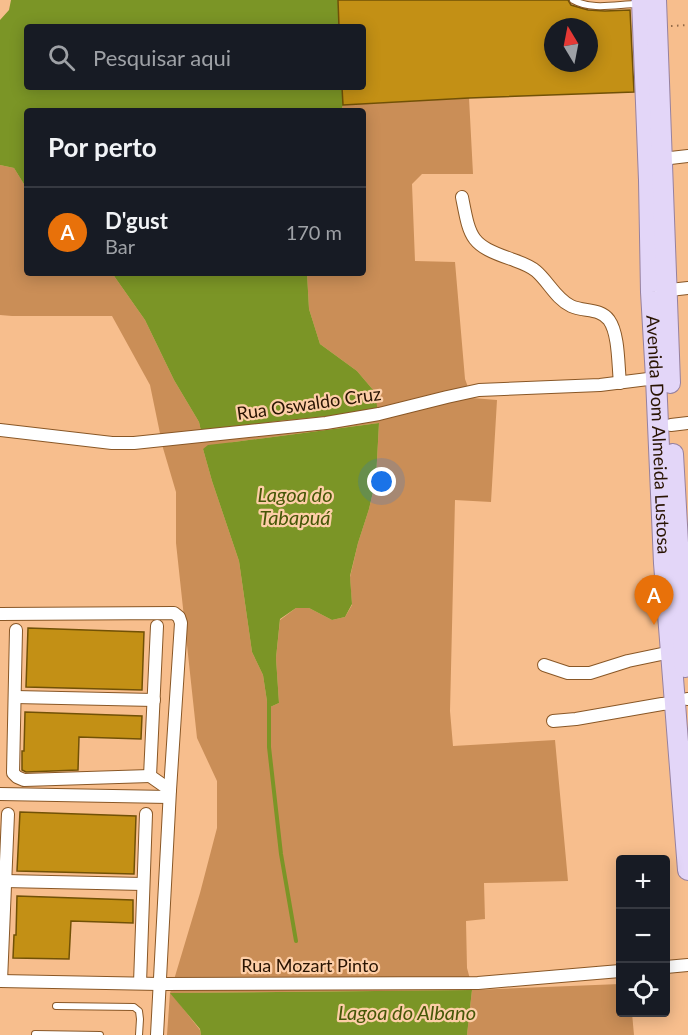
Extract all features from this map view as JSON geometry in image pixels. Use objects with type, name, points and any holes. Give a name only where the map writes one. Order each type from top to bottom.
[{"type":"main road","name":"Avenida Dom Almeida Lustosa","points":[[647,1],[662,159],[656,378],[677,562],[685,703],[688,870]]},
{"type":"main road","name":"Avenida Dom Almeida Lustosa","points":[[647,1],[649,180],[658,292],[680,424],[677,562],[671,652],[685,703]]},
{"type":"street","points":[[662,159],[688,156]]},
{"type":"street","points":[[462,197],[467,226],[471,236],[479,245],[535,270],[563,301],[578,308],[605,315],[615,334],[620,382]]},
{"type":"street","points":[[658,292],[688,288]]},
{"type":"street","name":"Rua Oswaldo Cruz","points":[[0,430],[112,443],[134,443],[326,423],[379,414],[479,390],[579,386],[656,378]]},
{"type":"street","points":[[0,614],[174,613],[179,616],[181,623],[156,1035]]},
{"type":"street","points":[[150,776],[157,626]]},
{"type":"street","points":[[16,630],[13,773],[24,780],[150,776],[170,794]]},
{"type":"street","points":[[544,665],[568,673],[590,673],[628,661],[671,652]]},
{"type":"street","points":[[15,697],[154,700]]},
{"type":"street","points":[[553,721],[662,704],[685,703]]},
{"type":"street","points":[[0,794],[170,794]]},
{"type":"street","points":[[1,981],[8,814]]},
{"type":"street","points":[[140,983],[146,814]]},
{"type":"street","points":[[5,881],[143,884]]},
{"type":"street","points":[[670,967],[688,965]]},
{"type":"street","name":"Rua Mozart Pinto","points":[[1,981],[159,984],[478,983],[616,971]]},
{"type":"lane","points":[[573,0],[594,6],[647,1]]},
{"type":"lane","points":[[56,1006],[134,1007],[139,1011],[139,1035]]},
{"type":"lane","points":[[140,1019],[157,1020]]},
{"type":"lane","points":[[35,1034],[100,1035]]},
{"type":"path","points":[[671,26],[688,25]]},
{"type":"shaded area","points":[[469,98],[473,174],[422,174],[412,184],[415,261],[455,262],[465,379],[472,398],[497,400],[491,502],[455,500],[450,711],[453,746],[555,740],[568,881],[484,883],[485,919],[466,921],[467,968],[473,990],[616,984],[616,1017],[632,1017],[634,1035],[467,1035],[472,990],[171,993],[200,1030],[201,1035],[167,1035],[170,993],[217,828],[217,781],[197,738],[176,543],[176,492],[163,448],[150,385],[112,316],[0,315],[0,165],[14,168],[24,184],[24,276],[114,276],[145,320],[174,380],[199,422],[201,431],[287,420],[374,391],[357,371],[320,344],[309,309],[307,276],[366,276],[366,108],[342,108],[343,105]],"holes":[[[379,423],[376,479],[350,577],[352,605],[345,617],[332,620],[309,608],[296,608],[280,620],[276,658],[279,703],[268,708],[263,675],[252,652],[239,561],[203,449],[234,442]]]},
{"type":"water","points":[[11,0],[338,0],[339,24],[24,24],[24,90],[342,90],[343,105],[342,108],[24,108],[24,184],[14,168],[0,165],[0,20],[9,10]]},
{"type":"water","points":[[114,276],[307,276],[309,309],[320,344],[357,371],[374,391],[378,411],[201,431],[199,422],[174,380],[145,320]]},
{"type":"water","name":"Lagoa do Tabapuá","points":[[379,423],[376,479],[350,576],[352,604],[345,617],[332,620],[309,608],[296,608],[280,619],[276,658],[279,703],[268,708],[263,675],[252,652],[239,561],[203,449],[208,445]]},
{"type":"water","name":"Lagoa do Albano","points":[[472,990],[467,1035],[201,1035],[200,1029],[170,993]]},
{"type":"building","points":[[338,0],[568,0],[571,5],[588,10],[630,10],[634,92],[343,105],[342,90],[366,90],[366,24],[339,24]]},
{"type":"building","points":[[28,628],[144,632],[142,690],[26,687]]},
{"type":"building","points":[[25,712],[142,716],[141,739],[79,737],[78,770],[26,772],[22,770]]},
{"type":"building","points":[[20,812],[136,816],[134,874],[17,871]]},
{"type":"building","points":[[17,896],[133,900],[133,923],[71,921],[69,959],[13,958]]},
{"type":"waterway","points":[[269,703],[269,747],[281,854],[296,941]]},
{"type":"place","name":"D'gust","points":[[654,625]]}]
